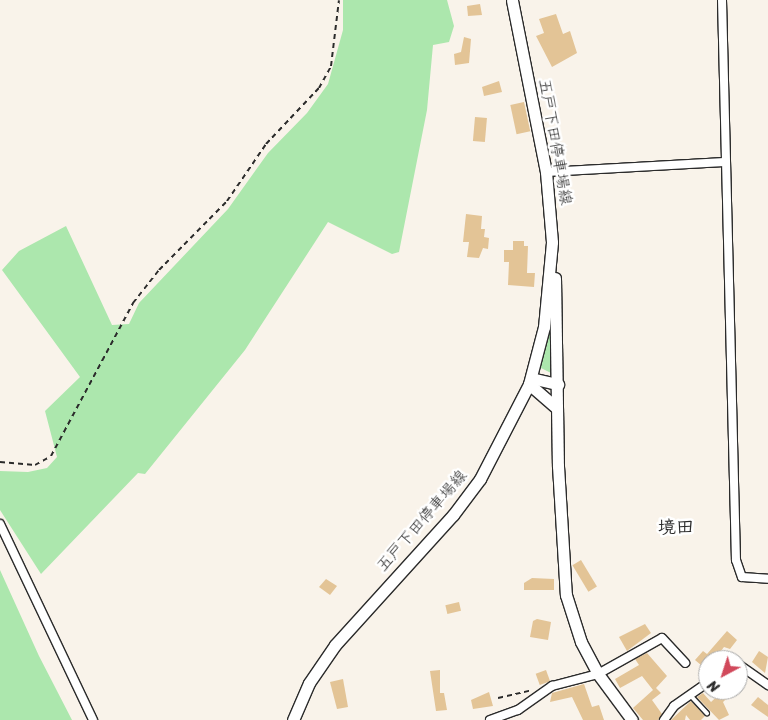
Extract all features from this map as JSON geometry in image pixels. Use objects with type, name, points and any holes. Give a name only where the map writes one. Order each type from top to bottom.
[{"type":"main road","name":"五戸下田停車場線","points":[[293,720],[309,684],[334,645],[453,515],[480,479],[530,381],[544,327],[551,264],[546,172],[512,0]]},
{"type":"main road","points":[[551,264],[556,284],[557,408],[566,594],[581,642],[598,674],[632,720]]},
{"type":"main road","points":[[530,381],[558,384]]},
{"type":"main road","points":[[530,381],[557,408]]},
{"type":"street","points":[[722,0],[725,162],[730,219],[736,560],[742,577],[768,579]]},
{"type":"street","points":[[546,172],[725,162]]},
{"type":"street","points":[[0,524],[92,720]]},
{"type":"street","points":[[490,720],[518,710],[552,686],[598,674],[662,638],[685,663]]},
{"type":"street","points":[[748,671],[768,685]]},
{"type":"street","points":[[664,720],[674,706],[698,689]]},
{"type":"lane","points":[[690,695],[707,712]]},
{"type":"path","points":[[0,462],[35,465],[51,456],[133,303],[159,270],[227,201],[266,144],[319,88],[331,66],[339,0]]},
{"type":"path","points":[[498,698],[552,686]]},
{"type":"green space","points":[[343,0],[447,0],[454,26],[449,42],[433,45],[427,110],[399,252],[392,254],[328,222],[245,350],[145,474],[138,473],[41,574],[0,510],[0,471],[28,472],[47,468],[57,457],[45,411],[80,377],[2,270],[19,251],[66,226],[112,325],[129,324],[139,303],[228,209],[268,153],[307,113],[328,84],[343,30]]},
{"type":"green space","points":[[550,324],[551,373],[539,367]]},
{"type":"green space","points":[[0,570],[39,656],[72,720],[0,720]]},
{"type":"building","points":[[480,4],[482,15],[468,16],[467,6]]},
{"type":"building","points":[[556,14],[563,34],[570,31],[577,53],[552,67],[536,36],[544,33],[539,19]]},
{"type":"building","points":[[464,37],[471,39],[469,63],[455,65],[454,54],[461,52]]},
{"type":"building","points":[[499,81],[502,92],[484,96],[482,87]]},
{"type":"building","points":[[524,102],[530,131],[517,134],[510,105]]},
{"type":"building","points":[[475,117],[487,118],[485,142],[473,141]]},
{"type":"building","points":[[466,214],[482,216],[481,229],[485,229],[484,237],[489,238],[488,249],[483,248],[479,258],[467,257],[469,242],[463,242]]},
{"type":"building","points":[[513,241],[524,241],[524,246],[528,246],[527,273],[535,273],[534,287],[508,285],[509,262],[504,262],[504,250],[513,250]]},
{"type":"building","points":[[581,560],[597,587],[588,592],[572,565]]},
{"type":"building","points":[[532,578],[554,579],[554,590],[524,590],[524,583]]},
{"type":"building","points":[[326,579],[337,586],[330,595],[319,587]]},
{"type":"building","points":[[459,602],[461,611],[447,614],[445,605]]},
{"type":"building","points":[[537,619],[551,622],[548,640],[530,637],[533,621]]},
{"type":"building","points":[[645,624],[651,633],[627,651],[619,637]]},
{"type":"building","points":[[727,631],[737,640],[730,649],[724,647],[722,650],[710,650]]},
{"type":"building","points":[[759,651],[768,657],[765,673],[752,662]]},
{"type":"building","points":[[647,653],[667,676],[656,688],[661,693],[652,700],[662,714],[658,720],[643,720],[633,708],[653,690],[642,676],[620,688],[615,679],[639,665],[635,659]]},
{"type":"building","points":[[440,670],[440,693],[444,693],[447,710],[436,711],[430,671]]},
{"type":"building","points":[[546,670],[550,681],[540,685],[536,674]]},
{"type":"building","points":[[343,679],[348,707],[337,709],[330,682]]},
{"type":"building","points":[[584,684],[592,707],[599,705],[604,720],[583,720],[572,697],[550,702],[552,693]]},
{"type":"building","points":[[489,692],[493,706],[473,709],[471,700]]},
{"type":"building","points":[[758,697],[768,705],[768,717],[751,705]]},
{"type":"building","points":[[700,700],[709,700],[711,702],[713,700],[725,700],[723,702],[729,715],[719,720]]},
{"type":"building","points":[[691,701],[705,716],[701,720],[690,720],[686,715],[685,720],[671,720]]},
{"type":"district","name":"境田","points":[[676,527]]}]
